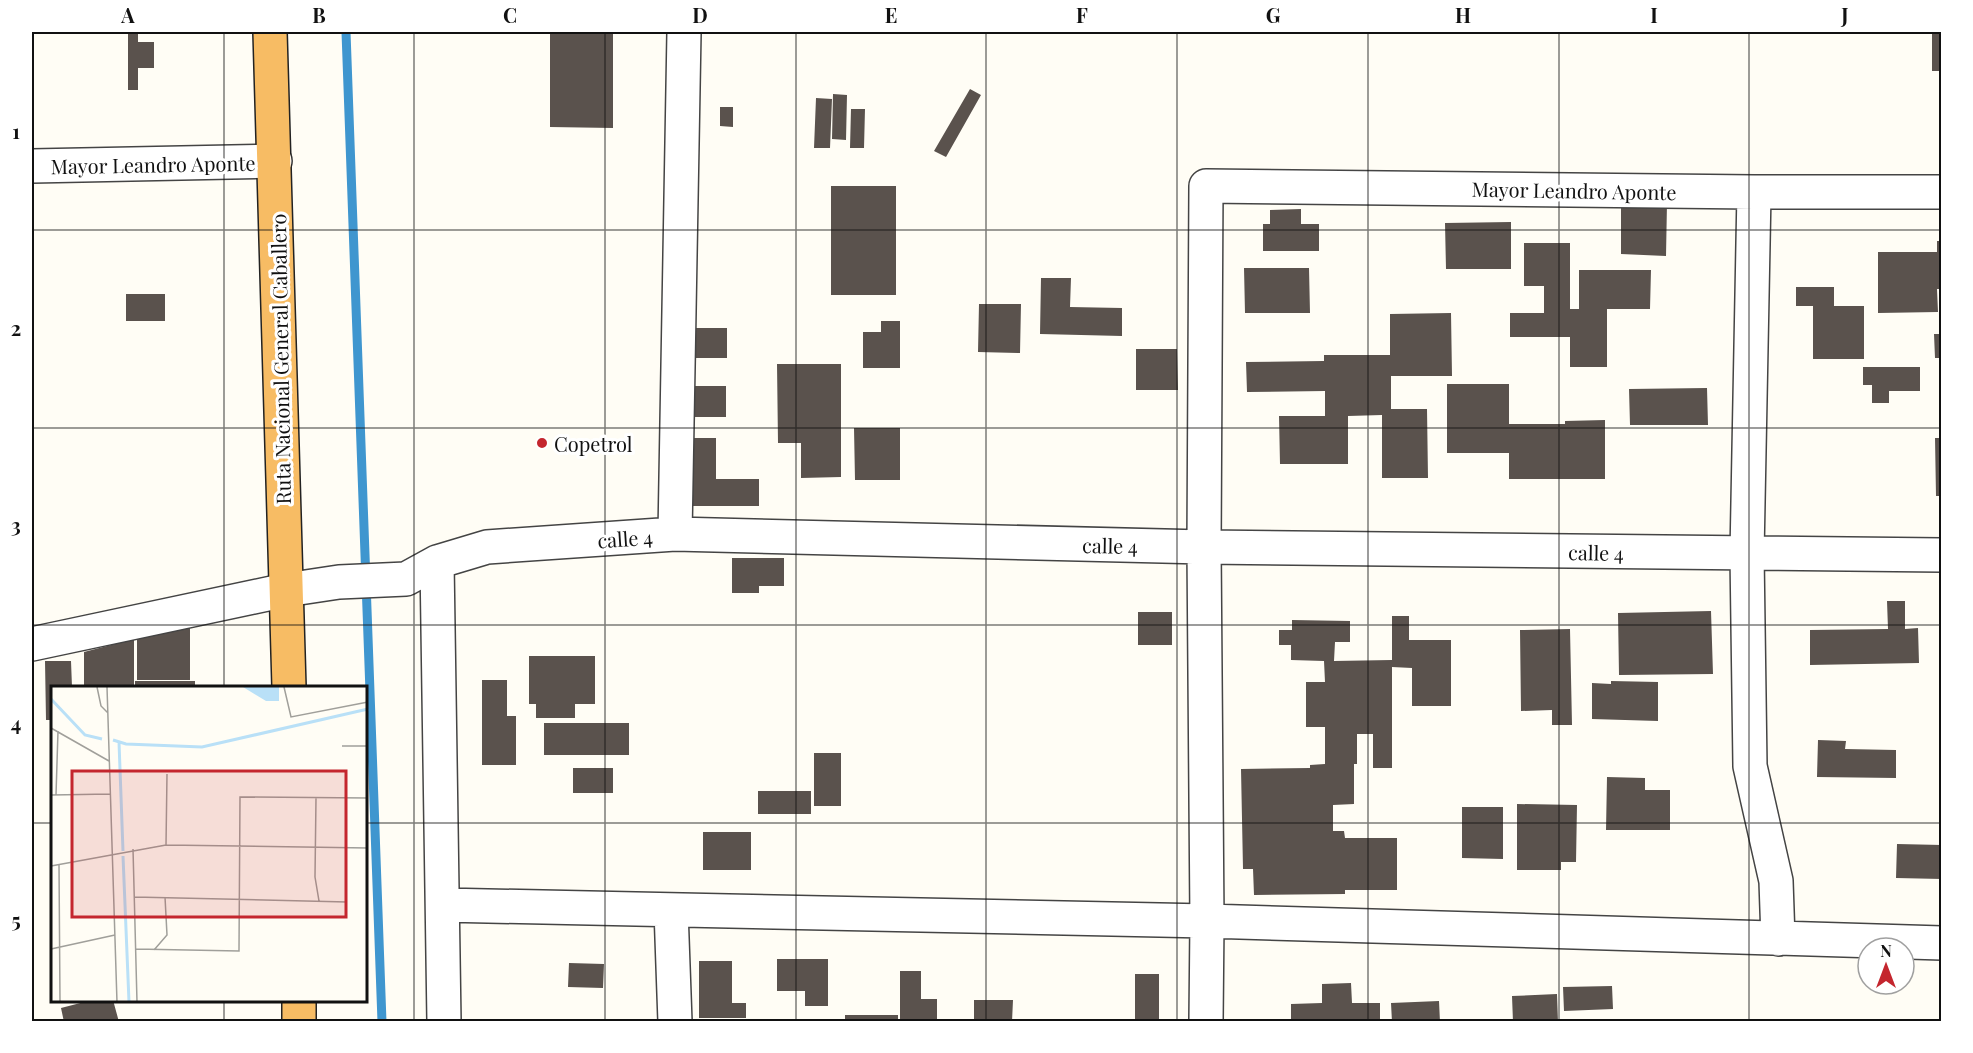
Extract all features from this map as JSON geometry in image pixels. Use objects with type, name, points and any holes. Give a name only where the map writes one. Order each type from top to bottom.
[{"type":"highway","name":"Ruta Nacional General Caballero","points":[[270,32],[289,686]]},
{"type":"highway","points":[[299,1002],[299,1022]]},
{"type":"street","points":[[675,534],[684,32]]},
{"type":"street","name":"Mayor Leandro Aponte","points":[[32,166],[275,162]]},
{"type":"street","name":"Mayor Leandro Aponte","points":[[1204,547],[1206,186],[1941,192]]},
{"type":"street","points":[[1754,192],[1747,554],[1750,766],[1776,881],[1778,939]]},
{"type":"street","name":"calle 4","points":[[32,644],[286,590],[339,582],[406,579],[437,562],[487,547],[675,534],[1204,547],[1941,555]]},
{"type":"street","points":[[1204,547],[1206,1022]]},
{"type":"street","points":[[437,562],[444,1022]]},
{"type":"street","points":[[443,904],[1207,921],[1941,943]]},
{"type":"street","points":[[671,910],[675,1022]]},
{"type":"building","points":[[128,32],[138,32],[138,42],[154,42],[154,68],[138,68],[138,90],[128,90]]},
{"type":"building","points":[[550,32],[613,32],[613,128],[550,127]]},
{"type":"building","points":[[1932,32],[1942,32],[1942,71],[1932,71]]},
{"type":"building","points":[[970,89],[981,95],[946,157],[934,151]]},
{"type":"building","points":[[833,94],[847,95],[846,140],[832,139]]},
{"type":"building","points":[[816,98],[832,99],[830,148],[814,148]]},
{"type":"building","points":[[720,107],[733,107],[733,127],[720,126]]},
{"type":"building","points":[[851,109],[865,109],[864,148],[850,148]]},
{"type":"building","points":[[831,186],[896,186],[896,295],[831,295]]},
{"type":"building","points":[[1621,202],[1667,203],[1666,256],[1621,254]]},
{"type":"building","points":[[1301,209],[1301,224],[1319,224],[1319,251],[1263,251],[1263,224],[1270,224],[1270,210]]},
{"type":"building","points":[[1511,222],[1511,269],[1446,269],[1445,223]]},
{"type":"building","points":[[1937,241],[1942,241],[1942,289],[1937,289],[1938,312],[1878,313],[1878,252],[1937,252]]},
{"type":"building","points":[[1524,243],[1570,243],[1570,309],[1579,309],[1579,270],[1651,270],[1650,309],[1607,309],[1607,367],[1570,367],[1570,337],[1510,337],[1510,313],[1544,313],[1544,286],[1524,286]]},
{"type":"building","points":[[1244,268],[1309,268],[1310,313],[1245,313]]},
{"type":"building","points":[[1041,278],[1071,278],[1070,307],[1122,308],[1122,336],[1040,334]]},
{"type":"building","points":[[1796,287],[1834,287],[1834,306],[1864,306],[1864,359],[1813,359],[1813,306],[1796,306]]},
{"type":"building","points":[[126,294],[165,294],[165,321],[126,321]]},
{"type":"building","points":[[979,304],[1021,304],[1020,353],[978,352]]},
{"type":"building","points":[[1451,313],[1452,376],[1391,376],[1391,409],[1427,409],[1428,478],[1382,478],[1382,415],[1348,416],[1348,464],[1280,464],[1279,416],[1325,416],[1325,391],[1247,392],[1246,362],[1324,361],[1324,355],[1390,355],[1390,314]]},
{"type":"building","points":[[881,321],[900,321],[900,368],[863,368],[863,332],[881,332]]},
{"type":"building","points":[[694,328],[727,328],[727,358],[694,358]]},
{"type":"building","points":[[1934,334],[1942,334],[1942,358],[1935,358]]},
{"type":"building","points":[[1136,349],[1177,349],[1178,390],[1136,390]]},
{"type":"building","points":[[777,364],[841,364],[841,477],[801,478],[801,443],[778,443]]},
{"type":"building","points":[[1863,367],[1920,367],[1920,391],[1889,391],[1889,403],[1872,403],[1872,385],[1863,385]]},
{"type":"building","points":[[1447,384],[1509,384],[1509,424],[1565,424],[1565,421],[1605,420],[1605,479],[1509,479],[1509,453],[1447,453]]},
{"type":"building","points":[[693,386],[726,386],[726,417],[693,417]]},
{"type":"building","points":[[1707,388],[1708,425],[1630,425],[1629,389]]},
{"type":"building","points":[[854,428],[900,428],[900,480],[855,480]]},
{"type":"building","points":[[687,438],[716,438],[716,479],[759,479],[759,506],[687,506]]},
{"type":"building","points":[[1935,438],[1942,438],[1942,496],[1936,496]]},
{"type":"building","points":[[732,558],[784,558],[784,586],[759,586],[759,593],[732,593]]},
{"type":"building","points":[[1887,601],[1905,601],[1905,629],[1918,628],[1919,663],[1810,665],[1810,630],[1888,629]]},
{"type":"building","points":[[1711,611],[1713,674],[1619,675],[1618,613]]},
{"type":"building","points":[[1138,612],[1172,612],[1172,645],[1138,645]]},
{"type":"building","points":[[1392,616],[1409,616],[1409,640],[1451,640],[1451,706],[1412,706],[1412,668],[1392,667],[1392,768],[1373,768],[1373,734],[1357,734],[1354,804],[1333,805],[1333,831],[1344,831],[1345,838],[1397,838],[1397,890],[1345,890],[1345,894],[1254,895],[1253,869],[1243,869],[1241,769],[1310,768],[1310,765],[1325,764],[1325,727],[1306,727],[1306,682],[1325,682],[1324,661],[1291,660],[1291,645],[1279,645],[1279,630],[1292,630],[1292,620],[1350,621],[1350,642],[1335,642],[1334,661],[1392,660]]},
{"type":"building","points":[[190,628],[190,680],[137,680],[137,639]]},
{"type":"building","points":[[1570,629],[1572,725],[1552,725],[1552,710],[1521,711],[1520,630]]},
{"type":"building","points":[[134,639],[134,686],[84,686],[84,652]]},
{"type":"building","points":[[529,656],[595,656],[595,704],[575,704],[575,718],[536,718],[536,704],[529,704]]},
{"type":"building","points":[[45,661],[71,661],[72,686],[51,686],[51,720],[46,720]]},
{"type":"building","points":[[482,680],[507,680],[507,716],[516,716],[516,765],[482,765]]},
{"type":"building","points":[[135,681],[195,681],[195,686],[135,686]]},
{"type":"building","points":[[1611,681],[1658,682],[1658,721],[1592,719],[1592,683],[1611,684]]},
{"type":"building","points":[[544,723],[629,723],[629,755],[544,755]]},
{"type":"building","points":[[1818,740],[1846,741],[1845,749],[1896,750],[1896,778],[1817,777]]},
{"type":"building","points":[[814,753],[841,753],[841,806],[814,806]]},
{"type":"building","points":[[573,768],[613,768],[613,793],[573,793]]},
{"type":"building","points":[[1607,777],[1645,778],[1645,790],[1670,790],[1670,830],[1606,830]]},
{"type":"building","points":[[758,791],[811,791],[811,814],[758,814]]},
{"type":"building","points":[[1517,804],[1577,805],[1576,862],[1561,862],[1561,870],[1517,870]]},
{"type":"building","points":[[1462,807],[1503,807],[1503,859],[1462,858]]},
{"type":"building","points":[[703,832],[751,832],[751,870],[703,870]]},
{"type":"building","points":[[1897,844],[1942,845],[1942,879],[1896,878]]},
{"type":"building","points":[[777,959],[828,959],[828,1006],[805,1006],[805,991],[777,991]]},
{"type":"building","points":[[699,961],[732,961],[732,1003],[746,1003],[746,1018],[699,1018]]},
{"type":"building","points":[[569,963],[604,964],[603,988],[568,987]]},
{"type":"building","points":[[900,971],[921,971],[921,999],[937,999],[937,1022],[900,1022]]},
{"type":"building","points":[[1135,974],[1159,974],[1159,1022],[1135,1022]]},
{"type":"building","points":[[1351,983],[1352,1003],[1380,1003],[1380,1022],[1291,1022],[1291,1004],[1322,1003],[1322,984]]},
{"type":"building","points":[[1612,986],[1613,1009],[1564,1011],[1563,987]]},
{"type":"building","points":[[1557,994],[1558,1022],[1513,1022],[1512,996]]},
{"type":"building","points":[[974,1000],[1013,1000],[1012,1022],[974,1022]]},
{"type":"building","points":[[1439,1001],[1440,1022],[1392,1022],[1391,1003]]},
{"type":"building","points":[[84,1002],[114,1002],[119,1022],[64,1022],[61,1008]]},
{"type":"building","points":[[845,1015],[898,1015],[898,1022],[845,1022]]},
{"type":"waterway","points":[[346,32],[382,1022]]},
{"type":"place","name":"Copetrol","points":[[542,443]]}]
